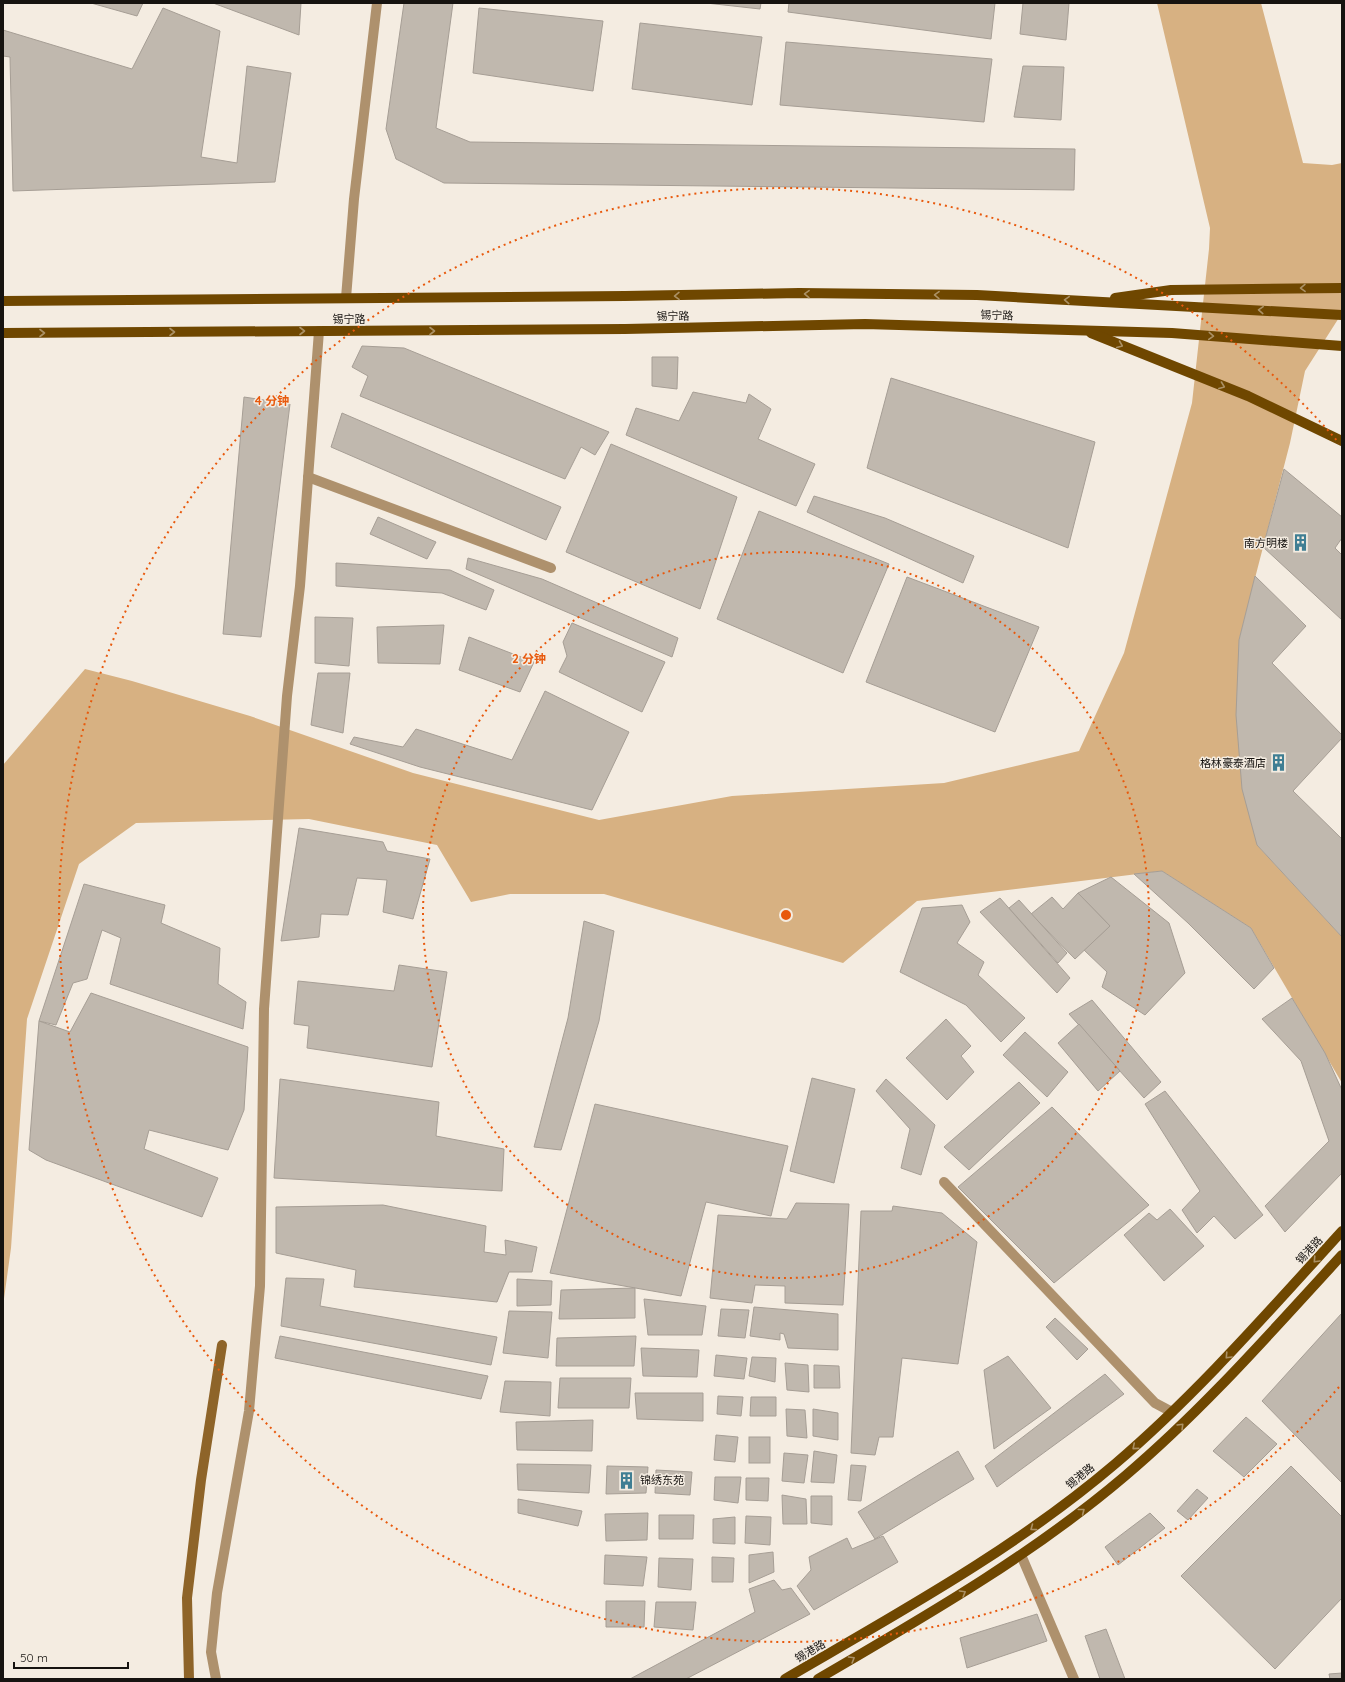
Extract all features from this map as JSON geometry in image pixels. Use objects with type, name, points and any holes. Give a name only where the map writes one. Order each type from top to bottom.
[{"type":"main road","points":[[1091,301],[1171,290],[1342,288]]},
{"type":"main road","name":"锡宁路","points":[[3,301],[799,293],[977,295],[1342,315]]},
{"type":"main road","name":"锡宁路","points":[[3,333],[625,329],[865,324],[1172,333],[1342,346]]},
{"type":"main road","points":[[1084,330],[1248,396],[1342,441]]},
{"type":"main road","name":"锡港路","points":[[785,1679],[978,1565],[1020,1537],[1072,1499],[1114,1465],[1210,1375],[1342,1231]]},
{"type":"main road","points":[[818,1679],[986,1579],[1081,1511],[1167,1439],[1222,1386],[1342,1255]]},
{"type":"street","points":[[346,298],[354,199],[377,3]]},
{"type":"street","points":[[216,1679],[211,1644],[217,1593],[249,1411],[260,1286],[264,1009],[287,696],[300,586],[319,331]]},
{"type":"street","points":[[308,477],[551,568]]},
{"type":"street","points":[[944,1182],[1155,1403],[1172,1412]]},
{"type":"street","points":[[188,1679],[187,1598],[201,1480],[222,1345]]},
{"type":"street","points":[[1021,1555],[1074,1679]]},
{"type":"shaded area","points":[[1157,3],[1261,3],[1303,163],[1332,165],[1342,163],[1342,313],[1305,371],[1290,443],[1239,640],[1257,845],[1342,937],[1342,1083],[1251,928],[1162,871],[917,901],[843,963],[604,894],[510,894],[471,902],[437,845],[309,819],[136,823],[79,864],[27,1019],[11,1248],[3,1306],[3,765],[85,669],[132,681],[250,716],[413,773],[599,820],[732,796],[944,783],[1079,751],[1124,653],[1192,403],[1209,249],[1210,228]]},
{"type":"building","points":[[91,3],[143,3],[137,16]]},
{"type":"building","points":[[213,3],[301,3],[299,35]]},
{"type":"building","points":[[404,3],[453,3],[436,128],[470,142],[1075,149],[1074,190],[444,183],[396,159],[386,129]]},
{"type":"building","points":[[706,3],[761,3],[760,9]]},
{"type":"building","points":[[789,3],[995,3],[991,39],[788,12]]},
{"type":"building","points":[[1023,3],[1069,3],[1066,40],[1020,34]]},
{"type":"building","points":[[163,8],[220,31],[201,157],[237,163],[247,66],[291,73],[275,182],[13,191],[10,57],[3,56],[3,30],[132,69]]},
{"type":"building","points":[[479,8],[603,21],[593,91],[473,73]]},
{"type":"building","points":[[640,23],[762,37],[752,105],[632,89]]},
{"type":"building","points":[[786,42],[992,59],[984,122],[780,105]]},
{"type":"building","points":[[1023,66],[1064,67],[1061,120],[1014,117]]},
{"type":"building","points":[[362,346],[404,348],[609,432],[595,455],[581,447],[565,479],[360,396],[368,376],[352,367]]},
{"type":"building","points":[[652,357],[678,357],[677,389],[652,386]]},
{"type":"building","points":[[891,378],[1095,442],[1068,548],[867,468]]},
{"type":"building","points":[[693,392],[746,403],[749,394],[771,409],[758,439],[815,464],[796,506],[626,435],[636,408],[679,421]]},
{"type":"building","points":[[244,397],[290,404],[261,637],[223,634]]},
{"type":"building","points":[[342,413],[561,507],[546,540],[331,447]]},
{"type":"building","points":[[611,444],[737,497],[700,609],[566,552]]},
{"type":"building","name":"南方明楼","points":[[1284,469],[1342,517],[1342,538],[1335,548],[1342,555],[1342,620],[1263,547]]},
{"type":"building","points":[[814,496],[885,518],[974,556],[963,583],[807,512]]},
{"type":"building","points":[[759,511],[889,564],[843,673],[717,619]]},
{"type":"building","points":[[378,517],[436,542],[427,559],[370,534]]},
{"type":"building","points":[[468,558],[542,579],[678,638],[672,657],[466,569]]},
{"type":"building","points":[[336,563],[450,570],[494,590],[486,610],[442,593],[336,586]]},
{"type":"building","name":"格林豪泰酒店","points":[[1255,576],[1306,626],[1272,663],[1342,735],[1342,738],[1293,791],[1342,839],[1342,937],[1257,845],[1242,789],[1236,715],[1239,640]]},
{"type":"building","points":[[907,577],[1039,627],[995,732],[866,682]]},
{"type":"building","points":[[315,617],[353,618],[349,666],[315,663]]},
{"type":"building","points":[[572,623],[665,662],[642,712],[559,672],[567,656],[563,642]]},
{"type":"building","points":[[444,625],[440,664],[378,663],[377,627]]},
{"type":"building","points":[[469,637],[534,662],[520,692],[459,670]]},
{"type":"building","points":[[318,673],[350,673],[343,733],[311,725]]},
{"type":"building","points":[[545,691],[629,732],[592,810],[420,767],[350,744],[354,737],[403,747],[416,729],[512,760]]},
{"type":"building","points":[[299,828],[383,842],[387,851],[430,859],[413,919],[383,912],[387,880],[357,878],[348,915],[321,914],[319,937],[281,941]]},
{"type":"building","points":[[1162,871],[1251,928],[1274,968],[1254,989],[1188,923],[1134,874]]},
{"type":"building","points":[[1111,877],[1169,923],[1185,973],[1145,1015],[1102,987],[1107,972],[1084,950],[1110,926],[1078,893]]},
{"type":"building","points":[[84,884],[165,905],[161,923],[220,948],[218,984],[246,1002],[243,1029],[110,984],[121,938],[102,930],[87,979],[73,983],[56,1025],[39,1021]]},
{"type":"building","points":[[1078,893],[1110,926],[1075,959],[1031,914],[1052,897],[1063,909]]},
{"type":"building","points":[[1000,898],[1070,978],[1057,993],[980,912]]},
{"type":"building","points":[[1019,900],[1067,953],[1058,963],[1009,908]]},
{"type":"building","points":[[962,905],[970,922],[957,943],[984,962],[978,975],[1025,1018],[1001,1042],[966,1005],[900,972],[922,908]]},
{"type":"building","points":[[584,921],[614,931],[599,1021],[561,1150],[534,1147],[568,1018]]},
{"type":"building","points":[[399,965],[447,972],[432,1067],[307,1048],[309,1026],[294,1024],[298,981],[394,991]]},
{"type":"building","points":[[91,993],[248,1047],[244,1110],[228,1150],[149,1130],[144,1149],[218,1178],[202,1217],[46,1160],[29,1150],[39,1021],[70,1032]]},
{"type":"building","points":[[1292,998],[1325,1053],[1342,1090],[1342,1173],[1285,1232],[1265,1206],[1329,1141],[1301,1061],[1262,1019]]},
{"type":"building","points":[[1092,1000],[1161,1082],[1144,1098],[1069,1014]]},
{"type":"building","points":[[946,1019],[971,1046],[961,1056],[974,1072],[947,1100],[906,1058]]},
{"type":"building","points":[[1079,1024],[1120,1071],[1098,1091],[1058,1043]]},
{"type":"building","points":[[1025,1032],[1068,1072],[1047,1097],[1003,1055]]},
{"type":"building","points":[[812,1078],[855,1089],[834,1183],[790,1171]]},
{"type":"building","points":[[280,1079],[439,1102],[436,1136],[504,1149],[502,1191],[274,1178]]},
{"type":"building","points":[[886,1079],[935,1125],[921,1175],[901,1168],[910,1129],[876,1091]]},
{"type":"building","points":[[1019,1082],[1040,1103],[969,1170],[944,1147]]},
{"type":"building","points":[[1165,1091],[1263,1215],[1235,1239],[1214,1216],[1197,1233],[1182,1210],[1200,1191],[1145,1104]]},
{"type":"building","points":[[595,1104],[788,1146],[771,1216],[706,1202],[681,1296],[550,1273]]},
{"type":"building","points":[[1052,1107],[1149,1205],[1054,1283],[958,1187]]},
{"type":"building","points":[[796,1203],[849,1204],[843,1305],[785,1303],[785,1286],[755,1285],[752,1303],[710,1298],[718,1215],[787,1219]]},
{"type":"building","points":[[383,1205],[486,1226],[484,1252],[506,1255],[505,1240],[537,1247],[532,1272],[509,1272],[497,1302],[354,1287],[356,1270],[276,1253],[276,1207]]},
{"type":"building","points":[[893,1206],[942,1213],[977,1242],[958,1364],[902,1358],[893,1437],[879,1437],[875,1455],[851,1453],[861,1211],[892,1211]]},
{"type":"building","points":[[1170,1209],[1204,1246],[1164,1281],[1124,1235],[1149,1213],[1157,1220]]},
{"type":"building","points":[[286,1278],[324,1279],[320,1306],[497,1337],[491,1365],[281,1326]]},
{"type":"building","points":[[517,1279],[552,1281],[551,1305],[517,1306]]},
{"type":"building","points":[[635,1288],[635,1318],[559,1319],[561,1290]]},
{"type":"building","points":[[644,1299],[706,1306],[702,1335],[648,1335]]},
{"type":"building","points":[[754,1307],[838,1314],[838,1350],[788,1348],[784,1334],[780,1333],[780,1340],[750,1336]]},
{"type":"building","points":[[721,1309],[749,1310],[745,1338],[718,1336]]},
{"type":"building","points":[[509,1311],[552,1312],[548,1358],[503,1353]]},
{"type":"building","points":[[1342,1313],[1342,1483],[1262,1401]]},
{"type":"building","points":[[1055,1318],[1088,1349],[1077,1360],[1046,1327]]},
{"type":"building","points":[[280,1336],[488,1376],[481,1399],[275,1358]]},
{"type":"building","points":[[636,1336],[634,1366],[556,1366],[557,1338]]},
{"type":"building","points":[[641,1348],[699,1350],[697,1377],[643,1376]]},
{"type":"building","points":[[716,1355],[747,1358],[744,1379],[714,1376]]},
{"type":"building","points":[[1008,1356],[1051,1408],[994,1449],[984,1370]]},
{"type":"building","points":[[752,1357],[776,1358],[775,1382],[749,1376]]},
{"type":"building","points":[[785,1363],[808,1365],[809,1392],[787,1390]]},
{"type":"building","points":[[814,1365],[839,1366],[840,1388],[814,1388]]},
{"type":"building","points":[[1105,1374],[1124,1394],[997,1487],[985,1466]]},
{"type":"building","points":[[560,1378],[631,1378],[629,1408],[558,1408]]},
{"type":"building","points":[[505,1381],[551,1382],[550,1416],[500,1412]]},
{"type":"building","points":[[635,1393],[703,1393],[703,1421],[637,1419]]},
{"type":"building","points":[[718,1396],[743,1397],[741,1416],[717,1414]]},
{"type":"building","points":[[751,1397],[776,1397],[776,1416],[750,1416]]},
{"type":"building","points":[[786,1409],[805,1410],[807,1438],[787,1436]]},
{"type":"building","points":[[813,1409],[838,1413],[838,1440],[813,1436]]},
{"type":"building","points":[[1246,1417],[1277,1444],[1244,1477],[1213,1451]]},
{"type":"building","points":[[593,1420],[592,1451],[517,1450],[516,1422]]},
{"type":"building","points":[[716,1435],[738,1437],[735,1462],[714,1460]]},
{"type":"building","points":[[749,1437],[770,1437],[770,1463],[749,1463]]},
{"type":"building","points":[[814,1451],[837,1455],[834,1483],[811,1482]]},
{"type":"building","points":[[958,1451],[974,1479],[875,1539],[858,1512]]},
{"type":"building","points":[[784,1453],[808,1455],[804,1483],[782,1481]]},
{"type":"building","points":[[517,1464],[591,1465],[589,1493],[518,1490]]},
{"type":"building","points":[[851,1465],[866,1466],[861,1501],[848,1500]]},
{"type":"building","name":"锦绣东苑","points":[[607,1466],[648,1467],[646,1493],[606,1494]]},
{"type":"building","points":[[1291,1466],[1342,1517],[1342,1598],[1275,1669],[1181,1576]]},
{"type":"building","points":[[656,1470],[692,1472],[690,1495],[655,1493]]},
{"type":"building","points":[[715,1477],[741,1477],[738,1503],[714,1500]]},
{"type":"building","points":[[746,1478],[769,1478],[768,1501],[746,1500]]},
{"type":"building","points":[[1197,1489],[1208,1498],[1188,1520],[1177,1511]]},
{"type":"building","points":[[782,1495],[806,1499],[807,1524],[783,1524]]},
{"type":"building","points":[[811,1496],[832,1496],[832,1525],[811,1523]]},
{"type":"building","points":[[518,1499],[582,1511],[578,1526],[518,1513]]},
{"type":"building","points":[[648,1513],[647,1540],[606,1541],[605,1514]]},
{"type":"building","points":[[1150,1513],[1165,1528],[1118,1565],[1105,1547]]},
{"type":"building","points":[[659,1515],[694,1515],[693,1539],[659,1539]]},
{"type":"building","points":[[746,1516],[771,1517],[770,1545],[745,1543]]},
{"type":"building","points":[[735,1517],[735,1544],[713,1543],[713,1519]]},
{"type":"building","points":[[883,1536],[898,1562],[814,1610],[797,1586],[811,1570],[809,1557],[847,1538],[852,1549]]},
{"type":"building","points":[[773,1552],[774,1572],[749,1583],[749,1555]]},
{"type":"building","points":[[605,1555],[647,1557],[643,1586],[604,1584]]},
{"type":"building","points":[[712,1557],[734,1558],[733,1582],[712,1582]]},
{"type":"building","points":[[659,1558],[693,1559],[691,1590],[658,1587]]},
{"type":"building","points":[[774,1580],[782,1590],[791,1588],[810,1614],[686,1679],[630,1679],[755,1612],[749,1589]]},
{"type":"building","points":[[606,1601],[645,1601],[644,1627],[606,1627]]},
{"type":"building","points":[[656,1602],[696,1602],[693,1630],[654,1627]]},
{"type":"building","points":[[1037,1614],[1047,1641],[967,1668],[960,1638]]},
{"type":"building","points":[[1106,1629],[1125,1679],[1100,1679],[1085,1636]]},
{"type":"building","points":[[1342,1673],[1342,1679],[1330,1679],[1329,1674]]},
{"type":"place","name":"南方明楼","points":[[1301,543]]},
{"type":"place","name":"格林豪泰酒店","points":[[1279,763]]},
{"type":"place","name":"锦绣东苑","points":[[627,1480]]}]
